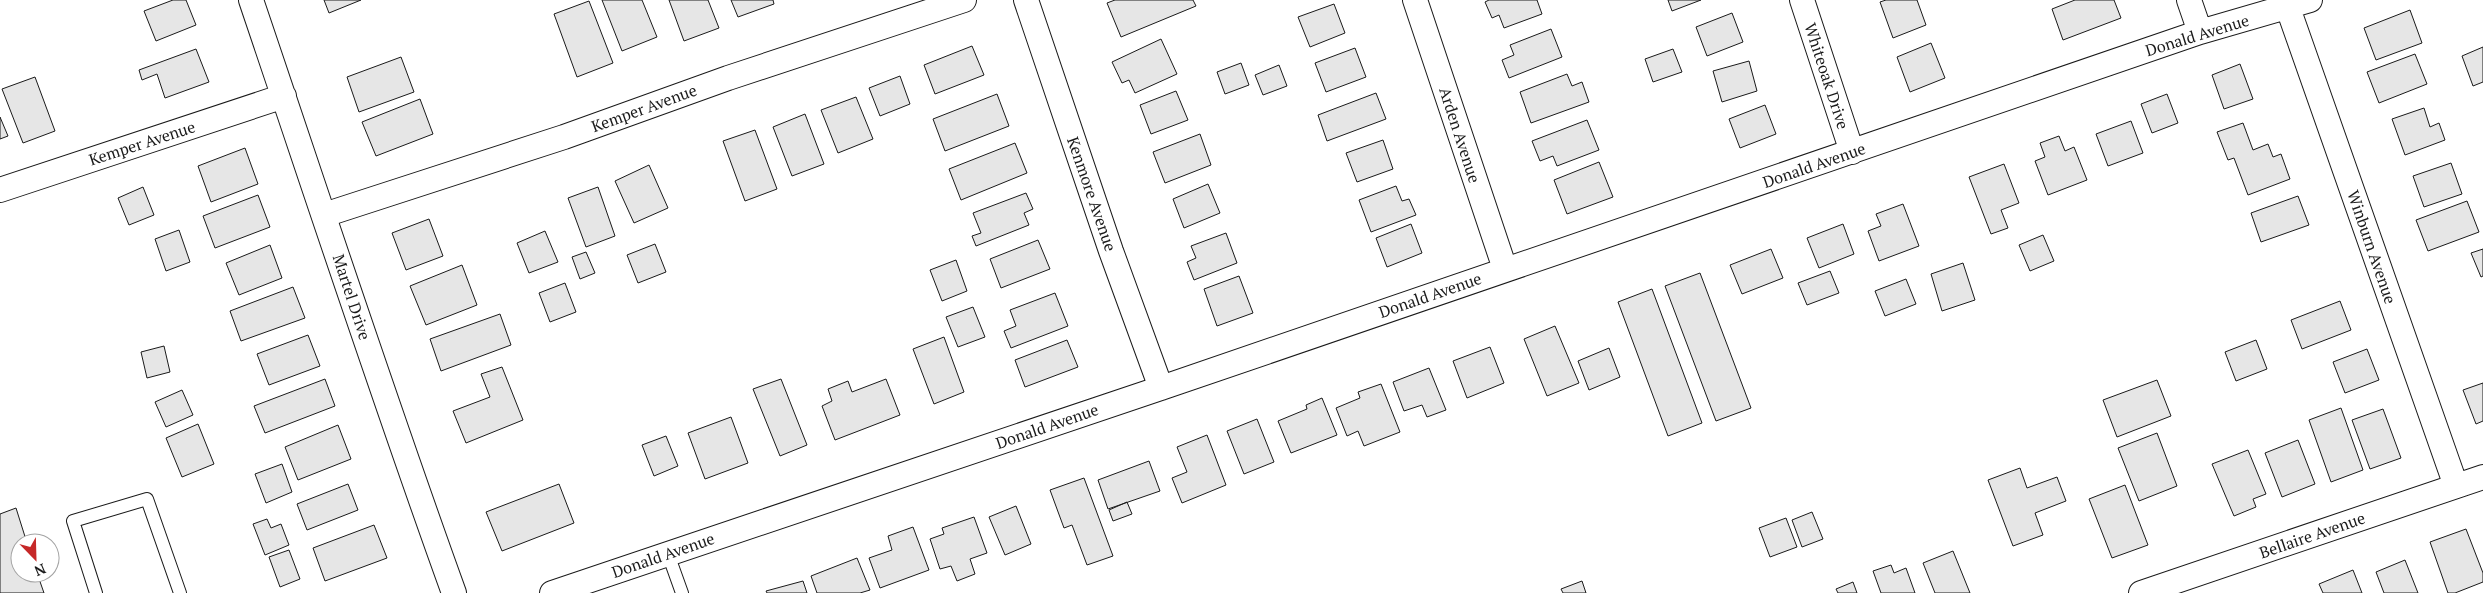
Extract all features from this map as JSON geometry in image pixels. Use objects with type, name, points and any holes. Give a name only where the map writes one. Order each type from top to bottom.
[{"type":"street","name":"Martel Drive","points":[[252,0],[396,434],[454,593]]},
{"type":"street","name":"Kemper Avenue","points":[[324,215],[545,144],[728,78],[964,0]]},
{"type":"street","name":"Kenmore Avenue","points":[[1026,0],[1161,388]]},
{"type":"street","name":"Arden Avenue","points":[[1415,0],[1505,269]]},
{"type":"street","name":"Whiteoak Drive","points":[[1802,0],[1852,152]]},
{"type":"street","points":[[2189,0],[2200,32]]},
{"type":"street","name":"Donald Avenue","points":[[552,593],[1161,388],[2200,32],[2299,4]]},
{"type":"street","name":"Winburn Avenue","points":[[2299,4],[2456,486]]},
{"type":"street","name":"Kemper Avenue","points":[[0,190],[284,96]]},
{"type":"street","name":"Bellaire Avenue","points":[[2141,593],[2483,477]]},
{"type":"lane","points":[[96,593],[73,521],[147,499],[180,593]]},
{"type":"lane","points":[[668,554],[682,593]]},
{"type":"building","points":[[173,0],[186,0],[196,25],[156,41],[144,11]]},
{"type":"building","points":[[324,0],[361,0],[329,13]]},
{"type":"building","points":[[602,0],[642,0],[657,37],[622,51]]},
{"type":"building","points":[[669,0],[708,0],[719,28],[684,41]]},
{"type":"building","points":[[731,0],[773,0],[774,4],[738,17]]},
{"type":"building","points":[[1115,0],[1193,0],[1196,6],[1121,37],[1107,3]]},
{"type":"building","points":[[1489,0],[1537,0],[1542,14],[1504,28],[1499,15],[1492,18],[1485,2]]},
{"type":"building","points":[[1668,0],[1701,0],[1672,11]]},
{"type":"building","points":[[1886,0],[1917,0],[1926,25],[1893,38],[1880,2]]},
{"type":"building","points":[[2075,0],[2114,0],[2121,18],[2063,40],[2052,9]]},
{"type":"building","points":[[589,1],[613,63],[577,77],[554,14]]},
{"type":"building","points":[[1334,4],[1345,33],[1310,47],[1298,17]]},
{"type":"building","points":[[2410,10],[2422,43],[2376,60],[2364,28]]},
{"type":"building","points":[[1732,13],[1743,42],[1707,56],[1696,27]]},
{"type":"building","points":[[1551,29],[1562,57],[1509,78],[1502,60],[1514,55],[1510,45]]},
{"type":"building","points":[[1161,39],[1177,74],[1135,93],[1129,80],[1122,83],[1112,62]]},
{"type":"building","points":[[1931,43],[1945,78],[1910,92],[1897,57]]},
{"type":"building","points":[[972,46],[984,75],[935,94],[924,65]]},
{"type":"building","points":[[2483,47],[2483,82],[2473,86],[2462,56]]},
{"type":"building","points":[[1355,48],[1366,77],[1326,92],[1315,63]]},
{"type":"building","points":[[196,49],[209,82],[165,98],[157,74],[142,80],[139,70]]},
{"type":"building","points":[[1673,49],[1682,72],[1653,82],[1645,59]]},
{"type":"building","points":[[2415,54],[2427,84],[2379,103],[2367,72]]},
{"type":"building","points":[[401,57],[414,92],[359,112],[347,77]]},
{"type":"building","points":[[1749,61],[1757,91],[1722,102],[1713,71]]},
{"type":"building","points":[[1241,63],[1249,85],[1225,94],[1217,72]]},
{"type":"building","points":[[2240,64],[2253,99],[2224,109],[2212,75]]},
{"type":"building","points":[[1279,65],[1287,86],[1263,95],[1255,75]]},
{"type":"building","points":[[1567,74],[1572,86],[1582,82],[1589,102],[1531,123],[1520,92]]},
{"type":"building","points":[[900,76],[910,104],[880,116],[869,88]]},
{"type":"building","points":[[35,77],[55,131],[23,143],[2,89]]},
{"type":"building","points":[[1176,91],[1188,120],[1151,134],[1140,105]]},
{"type":"building","points":[[1376,93],[1386,119],[1327,141],[1318,115]]},
{"type":"building","points":[[997,94],[1009,126],[945,151],[933,119]]},
{"type":"building","points":[[2167,94],[2178,123],[2152,133],[2141,104]]},
{"type":"building","points":[[856,97],[873,139],[838,153],[821,110]]},
{"type":"building","points":[[420,99],[433,134],[376,156],[362,122]]},
{"type":"building","points":[[1765,105],[1776,134],[1740,148],[1729,119]]},
{"type":"building","points":[[2424,108],[2430,127],[2439,123],[2445,140],[2405,155],[2392,119]]},
{"type":"building","points":[[805,114],[824,164],[792,176],[773,127]]},
{"type":"building","points":[[0,117],[8,136],[0,139]]},
{"type":"building","points":[[1587,120],[1599,150],[1557,166],[1553,156],[1540,161],[1532,141]]},
{"type":"building","points":[[2131,121],[2143,153],[2108,166],[2096,134]]},
{"type":"building","points":[[2243,123],[2253,150],[2268,144],[2273,157],[2281,154],[2290,179],[2248,195],[2234,158],[2228,160],[2217,132]]},
{"type":"building","points":[[755,130],[777,189],[745,201],[723,141]]},
{"type":"building","points":[[1200,134],[1211,165],[1165,183],[1153,152]]},
{"type":"building","points":[[2059,136],[2065,151],[2074,147],[2087,180],[2048,195],[2035,161],[2045,157],[2040,143]]},
{"type":"building","points":[[1383,140],[1393,169],[1357,182],[1346,153]]},
{"type":"building","points":[[1015,143],[1027,173],[961,200],[949,169]]},
{"type":"building","points":[[245,148],[258,184],[211,202],[198,166]]},
{"type":"building","points":[[1599,162],[1613,197],[1567,214],[1554,180]]},
{"type":"building","points":[[2451,163],[2462,194],[2424,207],[2413,176]]},
{"type":"building","points":[[2004,164],[2019,203],[2001,210],[2008,228],[1991,234],[1969,177]]},
{"type":"building","points":[[649,165],[668,208],[634,223],[615,181]]},
{"type":"building","points":[[1208,184],[1220,213],[1184,228],[1173,199]]},
{"type":"building","points":[[1396,186],[1402,201],[1409,199],[1416,215],[1371,232],[1359,200]]},
{"type":"building","points":[[143,187],[154,215],[129,225],[118,198]]},
{"type":"building","points":[[598,187],[615,236],[586,247],[568,198]]},
{"type":"building","points":[[1026,193],[1033,209],[1024,213],[1029,225],[976,246],[972,236],[981,233],[973,213]]},
{"type":"building","points":[[258,195],[270,227],[215,248],[203,216]]},
{"type":"building","points":[[2298,196],[2309,225],[2261,242],[2251,213]]},
{"type":"building","points":[[2467,201],[2479,232],[2428,251],[2416,220]]},
{"type":"building","points":[[1903,204],[1919,246],[1879,261],[1868,231],[1881,226],[1876,214]]},
{"type":"building","points":[[429,219],[443,256],[406,270],[392,233]]},
{"type":"building","points":[[1411,224],[1422,253],[1387,267],[1376,238]]},
{"type":"building","points":[[1843,224],[1854,254],[1819,268],[1807,238]]},
{"type":"building","points":[[179,230],[190,262],[166,271],[155,239]]},
{"type":"building","points":[[545,231],[558,262],[529,273],[517,243]]},
{"type":"building","points":[[1226,233],[1237,263],[1194,280],[1187,262],[1196,258],[1191,246]]},
{"type":"building","points":[[2043,235],[2054,261],[2030,271],[2019,245]]},
{"type":"building","points":[[1038,240],[1050,269],[1001,288],[990,259]]},
{"type":"building","points":[[655,244],[666,272],[638,283],[627,255]]},
{"type":"building","points":[[270,245],[282,278],[239,295],[226,263]]},
{"type":"building","points":[[1771,249],[1783,278],[1742,294],[1730,265]]},
{"type":"building","points":[[2483,249],[2483,276],[2481,277],[2471,253]]},
{"type":"building","points":[[586,252],[595,273],[580,279],[572,257]]},
{"type":"building","points":[[956,260],[967,291],[942,301],[930,270]]},
{"type":"building","points":[[1963,263],[1975,300],[1942,311],[1931,274]]},
{"type":"building","points":[[462,265],[477,305],[426,325],[410,286]]},
{"type":"building","points":[[1830,271],[1839,293],[1807,305],[1798,283]]},
{"type":"building","points":[[1700,273],[1751,408],[1716,421],[1665,286]]},
{"type":"building","points":[[1239,276],[1253,313],[1217,326],[1204,289]]},
{"type":"building","points":[[1906,279],[1916,304],[1885,316],[1875,291]]},
{"type":"building","points":[[565,283],[576,312],[550,322],[539,293]]},
{"type":"building","points":[[293,287],[305,318],[241,341],[230,311]]},
{"type":"building","points":[[1652,289],[1702,423],[1668,436],[1618,302]]},
{"type":"building","points":[[1055,293],[1068,326],[1011,348],[1004,331],[1016,326],[1010,310]]},
{"type":"building","points":[[2340,301],[2351,330],[2302,349],[2291,320]]},
{"type":"building","points":[[973,307],[985,337],[958,347],[946,317]]},
{"type":"building","points":[[500,314],[511,345],[441,371],[430,339]]},
{"type":"building","points":[[1555,326],[1579,383],[1547,396],[1524,339]]},
{"type":"building","points":[[308,335],[320,366],[269,385],[257,354]]},
{"type":"building","points":[[944,337],[964,392],[934,404],[913,349]]},
{"type":"building","points":[[1067,340],[1078,367],[1025,387],[1015,360]]},
{"type":"building","points":[[2256,340],[2267,369],[2236,381],[2225,352]]},
{"type":"building","points":[[164,346],[170,372],[147,378],[141,352]]},
{"type":"building","points":[[1490,347],[1504,383],[1467,398],[1453,361]]},
{"type":"building","points":[[1609,348],[1620,377],[1589,390],[1578,361]]},
{"type":"building","points":[[2367,349],[2379,380],[2345,393],[2333,362]]},
{"type":"building","points":[[502,367],[523,420],[466,443],[453,411],[490,397],[481,374]]},
{"type":"building","points":[[1429,368],[1446,410],[1427,417],[1422,405],[1404,411],[1393,382]]},
{"type":"building","points":[[325,379],[335,406],[265,433],[254,406]]},
{"type":"building","points":[[781,379],[807,445],[780,456],[753,389]]},
{"type":"building","points":[[886,379],[900,415],[835,440],[822,406],[832,401],[828,389],[848,381],[852,392]]},
{"type":"building","points":[[2157,380],[2171,416],[2117,437],[2103,400]]},
{"type":"building","points":[[2483,383],[2483,421],[2476,424],[2463,390]]},
{"type":"building","points":[[1381,384],[1400,432],[1364,446],[1358,431],[1347,436],[1336,408],[1360,398],[1358,392]]},
{"type":"building","points":[[182,390],[193,415],[166,427],[155,402]]},
{"type":"building","points":[[1322,398],[1337,435],[1291,453],[1278,421],[1307,409],[1306,405]]},
{"type":"building","points":[[2341,408],[2363,470],[2331,482],[2309,420]]},
{"type":"building","points":[[2383,409],[2401,458],[2370,469],[2352,420]]},
{"type":"building","points":[[731,417],[748,463],[705,479],[688,433]]},
{"type":"building","points":[[1257,419],[1274,462],[1244,474],[1227,431]]},
{"type":"building","points":[[198,424],[214,464],[182,477],[166,438]]},
{"type":"building","points":[[338,425],[351,459],[298,480],[285,447]]},
{"type":"building","points":[[2157,433],[2177,486],[2139,501],[2118,448]]},
{"type":"building","points":[[1207,435],[1226,485],[1182,503],[1172,478],[1187,472],[1177,447]]},
{"type":"building","points":[[666,436],[678,466],[654,476],[642,445]]},
{"type":"building","points":[[2298,440],[2315,484],[2282,497],[2265,453]]},
{"type":"building","points":[[2248,450],[2266,494],[2253,499],[2256,507],[2234,516],[2212,464]]},
{"type":"building","points":[[1149,461],[1160,491],[1108,509],[1098,480]]},
{"type":"building","points":[[282,464],[292,492],[266,503],[255,474]]},
{"type":"building","points":[[2020,468],[2027,488],[2057,477],[2066,501],[2035,513],[2043,535],[2013,546],[1988,480]]},
{"type":"building","points":[[1084,478],[1113,556],[1087,565],[1072,525],[1064,528],[1050,490]]},
{"type":"building","points":[[348,484],[358,510],[307,530],[297,504]]},
{"type":"building","points":[[559,484],[574,523],[502,551],[486,512]]},
{"type":"building","points":[[2125,485],[2148,545],[2112,558],[2089,499]]},
{"type":"building","points":[[1127,502],[1132,514],[1113,521],[1109,510]]},
{"type":"building","points":[[1016,506],[1031,544],[1005,555],[989,517]]},
{"type":"building","points":[[16,508],[24,533],[10,533],[10,583],[40,583],[44,593],[0,593],[0,514]]},
{"type":"building","points":[[1812,512],[1823,539],[1802,547],[1792,520]]},
{"type":"building","points":[[974,517],[987,553],[970,559],[975,574],[957,581],[951,566],[940,569],[930,539],[944,534],[942,528]]},
{"type":"building","points":[[1786,518],[1797,547],[1770,557],[1759,528]]},
{"type":"building","points":[[267,519],[271,528],[281,524],[289,545],[265,555],[253,524]]},
{"type":"building","points":[[374,525],[387,558],[325,581],[313,548]]},
{"type":"building","points":[[913,527],[929,570],[880,588],[869,558],[892,550],[888,536]]},
{"type":"building","points":[[2466,529],[2483,573],[2483,582],[2455,593],[2448,593],[2430,542]]},
{"type":"building","points":[[289,550],[300,579],[280,587],[269,557]]},
{"type":"building","points":[[1953,551],[1970,593],[1935,593],[1923,563]]},
{"type":"building","points":[[857,558],[870,590],[860,593],[817,593],[811,576]]},
{"type":"building","points":[[2405,560],[2418,593],[2384,593],[2376,572]]},
{"type":"building","points":[[1891,565],[1894,573],[1906,568],[1915,593],[1881,593],[1873,571]]},
{"type":"building","points":[[2353,570],[2362,593],[2323,593],[2319,584]]},
{"type":"building","points":[[803,581],[807,593],[767,593],[766,591]]},
{"type":"building","points":[[1582,581],[1586,593],[1563,593],[1561,589]]},
{"type":"building","points":[[1853,582],[1857,593],[1838,593],[1836,589]]}]
